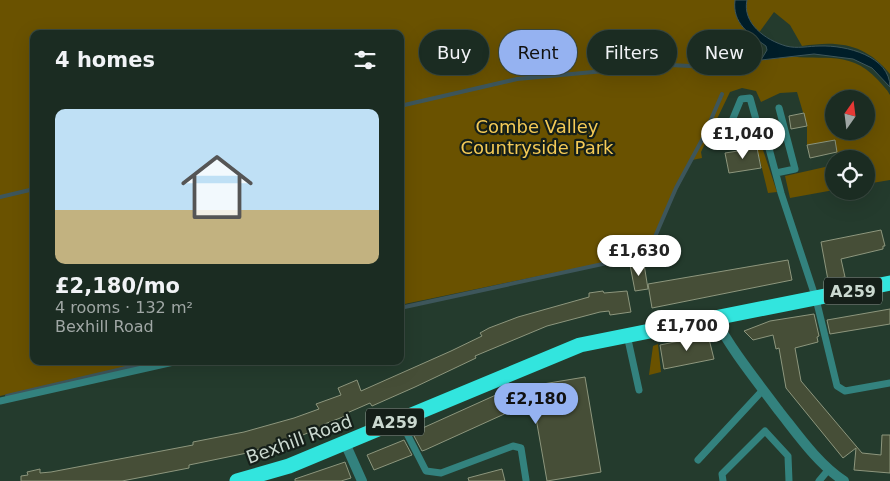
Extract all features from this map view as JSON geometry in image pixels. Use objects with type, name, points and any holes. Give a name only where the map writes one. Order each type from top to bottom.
[{"type":"highway","name":"Bexhill Road","points":[[237,481],[289,466],[550,355],[580,345],[890,283]]},
{"type":"street","points":[[714,317],[729,346],[797,434],[829,469],[844,481]]},
{"type":"street","points":[[345,443],[362,481]]},
{"type":"lane","points":[[760,134],[724,140],[741,99],[750,98],[760,134],[767,141],[816,299],[836,386],[845,391],[890,383]]},
{"type":"lane","points":[[776,173],[795,169],[779,108]]},
{"type":"lane","points":[[626,335],[639,390]]},
{"type":"lane","points":[[0,401],[160,365]]},
{"type":"lane","points":[[698,460],[763,390]]},
{"type":"lane","points":[[400,420],[426,471],[441,473],[513,446],[521,448],[526,480]]},
{"type":"lane","points":[[723,481],[722,474],[765,431],[788,456],[789,481]]},
{"type":"lane","points":[[818,481],[829,469]]},
{"type":"green space","name":"Combe Valley Countryside Park","points":[[0,0],[890,0],[890,74],[871,56],[851,46],[815,44],[802,46],[790,25],[774,12],[761,30],[687,30],[687,75],[762,75],[762,58],[765,60],[779,54],[793,57],[843,59],[855,63],[878,80],[890,95],[890,180],[875,182],[875,150],[836,150],[835,140],[807,145],[807,126],[797,92],[780,93],[761,102],[756,91],[742,88],[730,92],[701,152],[702,158],[692,160],[645,254],[404,304],[404,30],[30,30],[30,365],[136,365],[0,396]]},
{"type":"green space","points":[[762,147],[777,192],[768,193],[757,148]]},
{"type":"green space","points":[[825,167],[825,192],[790,198],[785,176]]},
{"type":"green space","points":[[658,344],[661,372],[649,375],[653,346]]},
{"type":"water","points":[[735,0],[747,0],[748,16],[758,30],[746,30],[736,15]]},
{"type":"water","points":[[762,34],[770,40],[790,47],[830,46],[854,50],[865,54],[883,67],[888,76],[890,87],[872,68],[853,59],[814,54],[762,60],[767,50],[762,43]]},
{"type":"building","points":[[804,113],[807,126],[791,129],[789,116]]},
{"type":"building","points":[[835,140],[837,150],[825,150],[825,155],[810,158],[807,145]]},
{"type":"building","points":[[757,148],[761,168],[729,173],[725,153]]},
{"type":"building","points":[[881,230],[885,246],[883,246],[883,249],[841,259],[845,277],[828,280],[821,242]]},
{"type":"building","points":[[788,260],[792,280],[652,308],[648,284]]},
{"type":"building","points":[[644,264],[648,289],[635,291],[630,265]]},
{"type":"building","points":[[603,291],[604,293],[627,291],[631,312],[610,315],[609,311],[600,312],[547,326],[475,356],[476,358],[372,406],[370,403],[347,413],[348,415],[298,437],[247,453],[189,465],[189,468],[122,481],[21,481],[21,476],[28,475],[27,472],[40,469],[40,473],[51,472],[193,445],[193,442],[244,432],[294,418],[319,409],[316,404],[341,395],[338,388],[357,380],[361,391],[482,336],[480,333],[489,328],[518,317],[589,297],[589,293]]},
{"type":"building","points":[[890,309],[890,324],[830,334],[827,320]]},
{"type":"building","points":[[814,314],[819,336],[817,337],[818,342],[795,348],[801,381],[862,453],[881,455],[882,435],[890,435],[890,473],[854,470],[856,448],[843,458],[786,388],[779,348],[776,349],[773,335],[753,340],[744,331],[770,321]]},
{"type":"building","points":[[708,335],[714,359],[664,369],[660,345]]},
{"type":"building","points":[[585,377],[601,472],[547,481],[533,401],[422,451],[414,436],[417,435],[416,431],[518,385],[519,388]]},
{"type":"building","points":[[404,440],[412,455],[374,470],[367,455]]},
{"type":"building","points":[[345,462],[351,478],[341,481],[295,481],[295,479]]},
{"type":"building","points":[[502,469],[505,481],[469,481],[468,478]]},
{"type":"waterway","points":[[404,105],[517,79],[670,65],[687,66]]},
{"type":"waterway","points":[[404,307],[644,255],[651,246],[676,188],[703,138],[722,94]]},
{"type":"waterway","points":[[0,197],[30,190]]},
{"type":"waterway","points":[[7,396],[139,365]]}]
